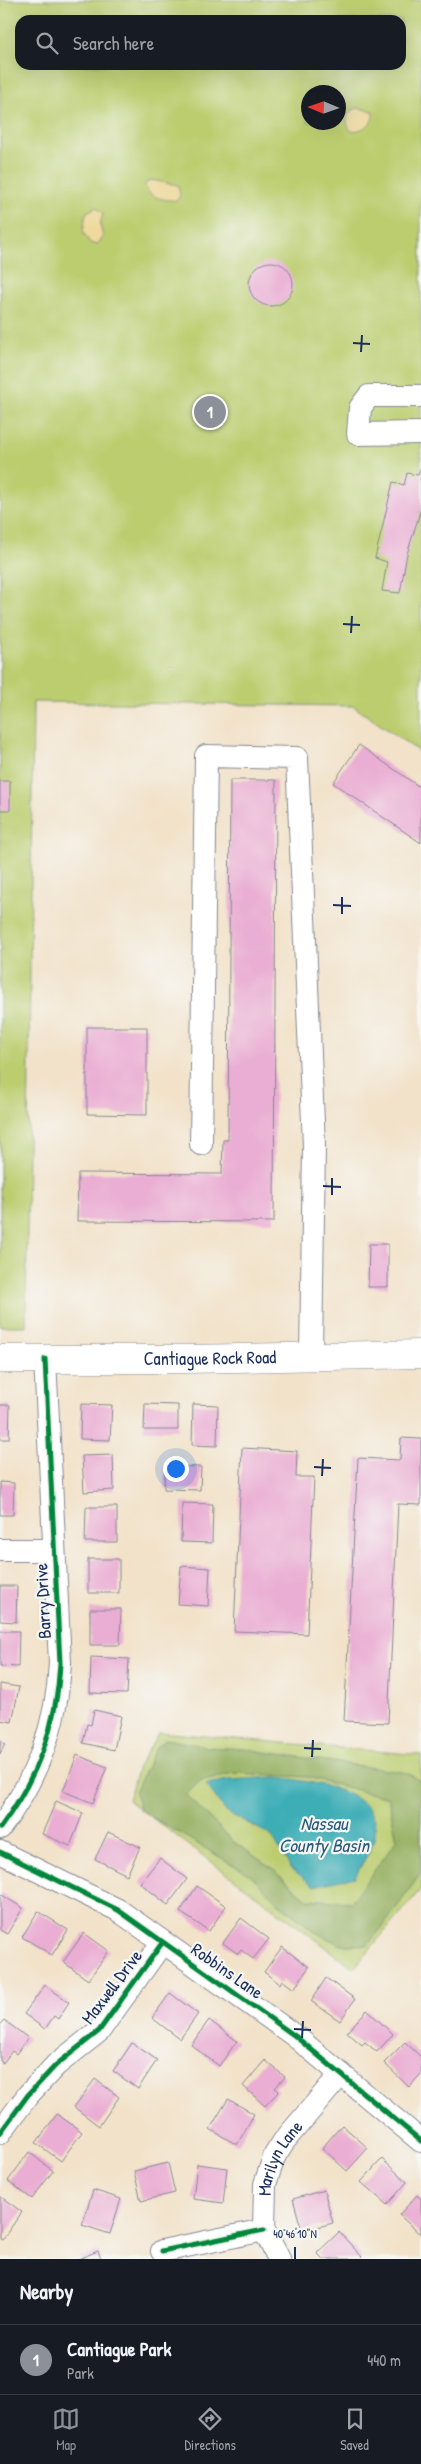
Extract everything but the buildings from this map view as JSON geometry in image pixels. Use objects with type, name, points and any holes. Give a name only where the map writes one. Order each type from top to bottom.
[{"type":"main road","name":"Cantiague Rock Road","points":[[0,1359],[310,1357],[421,1354]]},
{"type":"street","points":[[421,396],[369,396],[360,408],[358,434],[421,433]]},
{"type":"street","points":[[201,1144],[206,756],[297,758],[314,1145],[310,1357]]},
{"type":"street","name":"Barry Drive","points":[[0,1828],[19,1802],[33,1776],[53,1722],[60,1663],[45,1359]]},
{"type":"street","points":[[0,1550],[54,1550]]},
{"type":"street","name":"Robbins Lane","points":[[0,1852],[118,1910],[295,2036],[421,2140]]},
{"type":"street","name":"Maxwell Drive","points":[[0,2133],[28,2095],[56,2065],[99,2031],[162,1943]]},
{"type":"street","name":"Marilyn Lane","points":[[279,2259],[264,2230],[265,2184],[275,2155],[284,2140],[341,2074]]},
{"type":"street","points":[[162,2252],[264,2230]]},
{"type":"green space","points":[[0,0],[421,0],[421,753],[353,706],[33,702],[26,1326],[0,1326]]},
{"type":"green space","points":[[159,1732],[421,1755],[421,1889],[354,1968],[128,1800],[138,1767]]},
{"type":"green space","points":[[166,1739],[208,1747],[245,1749],[408,1773],[421,1782],[421,1873],[383,1927],[367,1945],[341,1945],[317,1933],[278,1903],[252,1876],[140,1810],[135,1792],[156,1747]],"holes":[[[234,1773],[307,1777],[388,1798],[397,1840],[351,1902],[307,1899],[272,1868],[234,1842],[186,1795],[200,1781]]]},
{"type":"sand","points":[[357,108],[373,111],[372,120],[364,128],[351,131],[347,124],[347,117],[349,112]]},
{"type":"sand","points":[[151,180],[178,185],[180,196],[177,200],[172,200],[152,195],[148,192],[145,184]]},
{"type":"sand","points":[[96,207],[103,213],[100,225],[103,237],[97,245],[90,243],[83,232],[86,213]]},
{"type":"water","name":"Nassau County Basin","points":[[277,1777],[308,1782],[342,1791],[357,1799],[368,1809],[374,1822],[374,1839],[355,1877],[314,1886],[291,1868],[271,1835],[226,1812],[206,1784],[229,1780]]},
{"type":"cycle path","points":[[0,1828],[25,1790],[43,1750],[55,1708],[58,1686],[60,1663],[45,1359]]},
{"type":"cycle path","points":[[0,1852],[118,1910],[295,2036],[421,2141]]},
{"type":"cycle path","points":[[0,2133],[28,2095],[56,2065],[99,2031],[162,1943]]},
{"type":"cycle path","points":[[162,2251],[264,2230]]},
{"type":"place","name":"Cantiague Park","points":[[210,412]]}]
